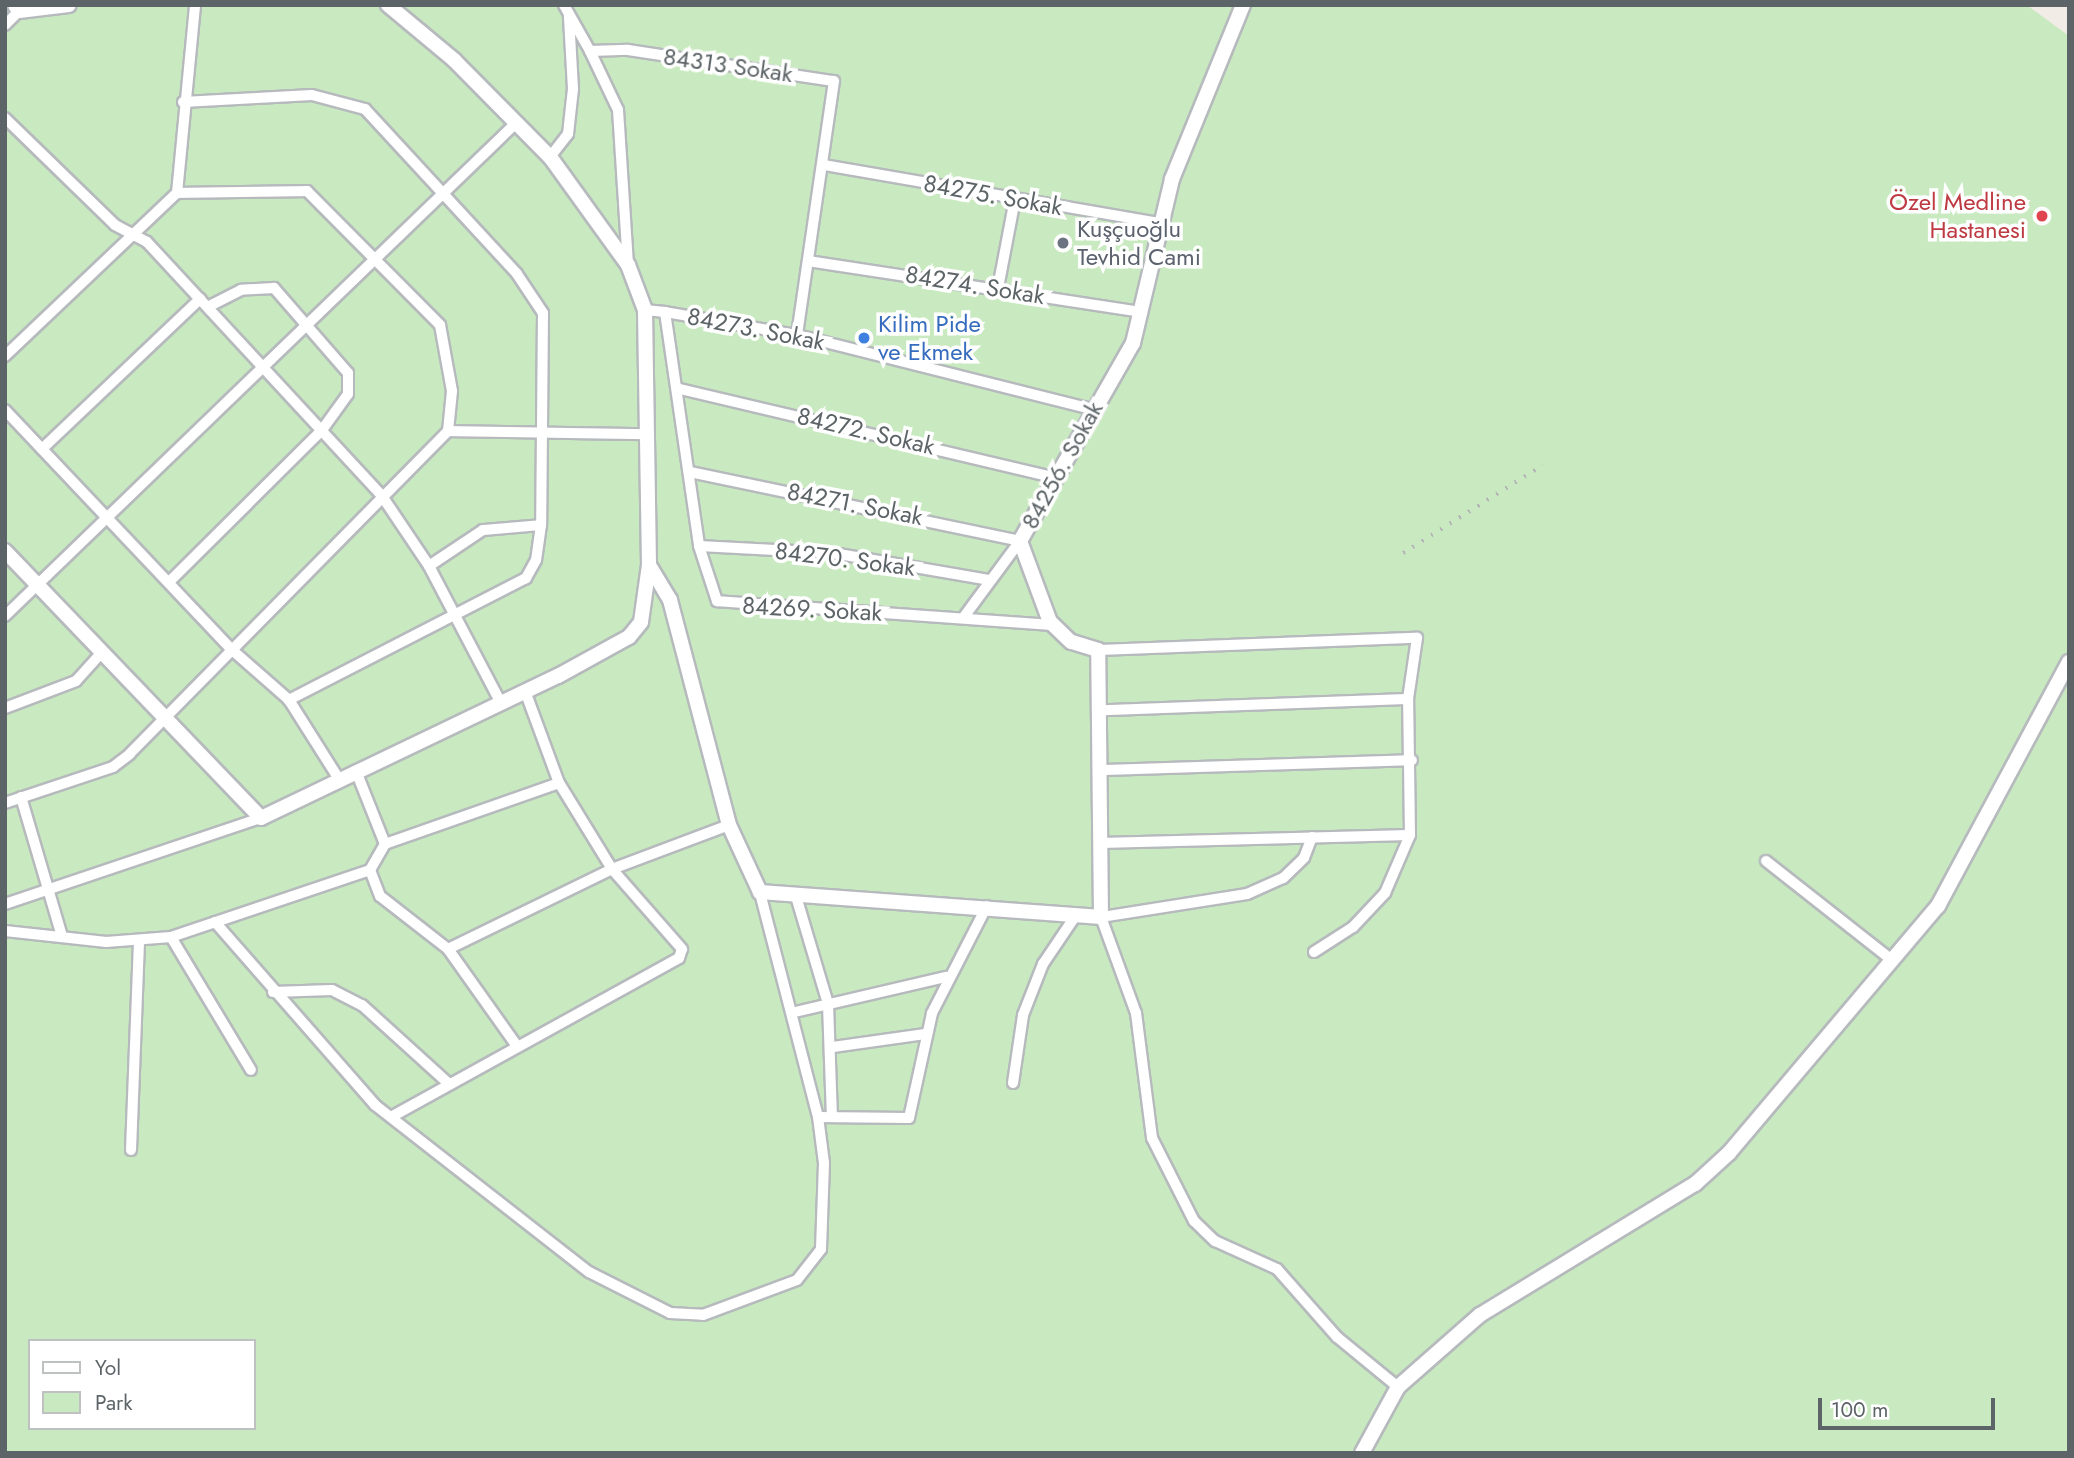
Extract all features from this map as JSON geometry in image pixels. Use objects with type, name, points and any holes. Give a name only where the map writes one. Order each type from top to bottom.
[{"type":"street","points":[[5,26],[17,8],[69,5]]},
{"type":"street","points":[[5,356],[177,193],[183,102],[195,5]]},
{"type":"street","points":[[5,904],[48,886],[226,834],[261,818],[502,703],[629,637],[646,603],[649,565],[643,434],[645,310],[628,265],[550,157],[411,19],[388,5]]},
{"type":"street","name":"84256. Sokak","points":[[1054,625],[1020,541],[1051,477],[1133,343],[1172,179],[1243,5]]},
{"type":"street","points":[[550,157],[568,134],[570,111],[566,9]]},
{"type":"street","points":[[566,9],[590,51],[618,110],[628,265]]},
{"type":"street","name":"84313 Sokak","points":[[590,51],[628,50],[834,81],[824,165]]},
{"type":"street","points":[[183,102],[312,95],[349,100],[365,109],[442,189],[543,313],[541,525],[536,560],[526,578],[456,618],[289,700]]},
{"type":"street","points":[[7,122],[115,225],[134,234],[204,303],[263,363],[382,496],[429,566],[502,703]]},
{"type":"street","points":[[5,615],[105,514],[305,325],[442,189],[517,122]]},
{"type":"street","points":[[797,335],[824,165]]},
{"type":"street","name":"84275. Sokak","points":[[824,165],[1161,223]]},
{"type":"street","points":[[5,803],[113,767],[165,720],[231,649],[448,431],[452,391],[440,325],[376,255],[307,191],[177,193]]},
{"type":"street","points":[[998,288],[1014,199]]},
{"type":"street","name":"84274. Sokak","points":[[808,261],[1142,312]]},
{"type":"street","points":[[42,449],[204,303],[241,290],[274,288],[348,373],[342,409],[169,582]]},
{"type":"street","points":[[645,310],[665,312]]},
{"type":"street","name":"84273. Sokak","points":[[665,312],[797,335],[1091,409]]},
{"type":"street","name":"84269. Sokak","points":[[665,312],[680,389],[699,546],[717,601],[1054,625]]},
{"type":"street","name":"84272. Sokak","points":[[680,389],[1051,477]]},
{"type":"street","points":[[5,410],[231,649],[289,700],[339,779]]},
{"type":"street","points":[[448,431],[542,430],[643,434]]},
{"type":"street","name":"84271. Sokak","points":[[690,472],[1020,541]]},
{"type":"street","points":[[429,566],[483,530],[541,525]]},
{"type":"street","points":[[963,618],[1020,541]]},
{"type":"street","name":"84270. Sokak","points":[[699,546],[833,553],[989,580]]},
{"type":"street","points":[[5,551],[261,818]]},
{"type":"street","points":[[215,922],[341,1073],[391,1117],[589,1272],[670,1313],[703,1315],[797,1280],[817,1260],[824,1163],[818,1117],[795,1012],[760,892],[729,825],[670,600],[649,565]]},
{"type":"street","points":[[1054,625],[1071,642],[1098,650],[1417,638],[1408,699],[1412,760],[1410,835],[1385,892],[1353,927],[1314,952]]},
{"type":"street","points":[[1098,650],[1102,770],[1101,916],[1136,1013],[1152,1138],[1194,1221],[1215,1241],[1277,1269],[1337,1337],[1398,1387]]},
{"type":"street","points":[[5,708],[76,681],[101,653]]},
{"type":"street","points":[[1362,1453],[1398,1387],[1480,1315],[1695,1184],[1729,1153],[1938,906],[2069,662]]},
{"type":"street","points":[[391,1117],[517,1045],[679,958],[682,949],[612,869],[559,783],[525,691]]},
{"type":"street","points":[[1101,710],[1408,699]]},
{"type":"street","points":[[1102,770],[1412,760]]},
{"type":"street","points":[[356,771],[385,844]]},
{"type":"street","points":[[5,930],[139,941],[171,937],[370,870],[385,844],[559,783]]},
{"type":"street","points":[[20,797],[61,933]]},
{"type":"street","points":[[447,949],[612,869],[729,825]]},
{"type":"street","points":[[1100,843],[1410,835]]},
{"type":"street","points":[[760,892],[988,906],[1074,918],[1101,916],[1247,894],[1283,877],[1304,858],[1312,837]]},
{"type":"street","points":[[1766,862],[1892,960]]},
{"type":"street","points":[[370,870],[380,897],[447,949],[517,1045]]},
{"type":"street","points":[[795,893],[828,1004],[833,1047],[832,1118]]},
{"type":"street","points":[[818,1117],[909,1118],[925,1034],[946,977],[988,906]]},
{"type":"street","points":[[1013,1083],[1023,1015],[1043,964],[1074,918]]},
{"type":"street","points":[[171,937],[251,1070]]},
{"type":"street","points":[[131,1150],[139,941]]},
{"type":"street","points":[[795,1012],[946,977]]},
{"type":"street","points":[[273,992],[332,990],[362,1005],[449,1084]]},
{"type":"street","points":[[833,1047],[925,1034]]},
{"type":"green space","points":[[5,5],[2027,5],[2069,36],[2069,1453],[5,1453]]},
{"type":"railway","points":[[1403,553],[1543,465]]},
{"type":"place","name":"Özel Medline Hastanesi","points":[[2042,216]]},
{"type":"place","name":"Kuşçuoğlu Tevhid Cami","points":[[1063,243]]},
{"type":"place","name":"Kilim Pide ve Ekmek","points":[[864,338]]}]
